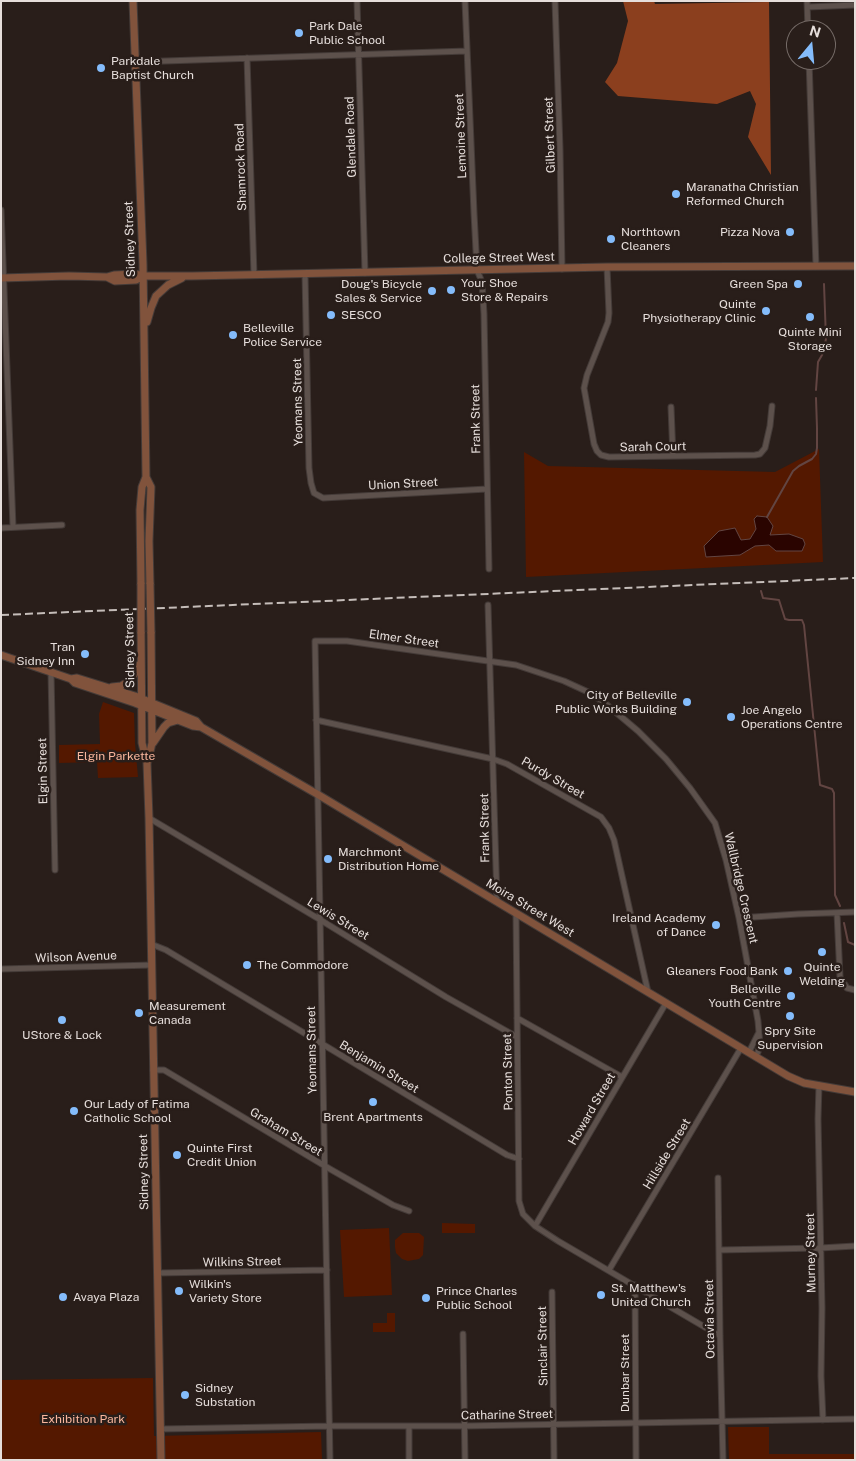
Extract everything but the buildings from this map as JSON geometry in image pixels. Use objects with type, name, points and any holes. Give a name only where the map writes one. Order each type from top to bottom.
[{"type":"main road","name":"Sidney Street","points":[[133,1],[145,333],[146,477],[142,487],[141,502],[140,584],[142,743],[147,764],[149,818],[161,1460]]},
{"type":"main road","name":"College Street West","points":[[2,278],[107,277],[114,274],[192,276],[607,267],[855,266]]},
{"type":"main road","points":[[145,333],[156,296],[178,279],[192,276]]},
{"type":"main road","name":"Sidney Street","points":[[146,477],[151,487],[149,541],[152,702],[152,743],[147,764]]},
{"type":"main road","name":"Moira Street West","points":[[1,656],[71,679],[75,683],[193,726],[201,727]]},
{"type":"main road","points":[[110,687],[121,686],[131,680],[141,661]]},
{"type":"main road","name":"Moira Street West","points":[[71,679],[77,678],[110,687],[142,698],[196,721],[201,727],[797,1080],[855,1092]]},
{"type":"main road","points":[[152,743],[168,723],[178,720]]},
{"type":"street","name":"Glendale Road","points":[[357,1],[365,273]]},
{"type":"street","name":"Lemoine Street","points":[[466,1],[477,270]]},
{"type":"street","name":"Gilbert Street","points":[[554,1],[560,149],[562,269]]},
{"type":"street","points":[[808,20],[807,4],[855,5]]},
{"type":"street","points":[[135,62],[467,51]]},
{"type":"street","name":"Shamrock Road","points":[[247,58],[254,275]]},
{"type":"street","points":[[809,70],[816,266]]},
{"type":"street","points":[[1,210],[4,362],[14,527]]},
{"type":"street","name":"Sarah Court","points":[[607,267],[608,322],[587,375],[584,388],[594,444],[600,454],[610,457],[755,456],[760,454],[765,448],[772,406]]},
{"type":"street","name":"Frank Street","points":[[477,270],[482,282],[484,314],[489,569]]},
{"type":"street","name":"Yeomans Street","points":[[305,274],[309,468],[314,493],[320,496]]},
{"type":"street","points":[[671,407],[673,456]]},
{"type":"street","name":"Union Street","points":[[320,496],[323,498],[487,489]]},
{"type":"street","points":[[1,528],[62,525]]},
{"type":"street","name":"Frank Street","points":[[488,605],[497,901]]},
{"type":"street","name":"Yeomans Street","points":[[315,641],[330,1460]]},
{"type":"street","name":"Elmer Street","points":[[315,641],[347,641],[490,662]]},
{"type":"street","name":"Wallbridge Crescent","points":[[490,662],[516,665],[564,681],[588,692],[606,704],[638,731],[666,759],[715,823],[726,860],[739,918],[758,1021],[760,1045],[756,1056]]},
{"type":"street","name":"Elgin Street","points":[[51,672],[55,870]]},
{"type":"street","name":"Purdy Street","points":[[316,720],[493,759],[507,764],[601,817],[609,828],[614,840],[648,992]]},
{"type":"street","name":"Lewis Street","points":[[149,818],[320,919],[446,997],[517,1037]]},
{"type":"street","points":[[739,918],[855,912]]},
{"type":"street","name":"Ponton Street","points":[[516,913],[519,1201],[523,1214],[535,1226]]},
{"type":"street","points":[[837,913],[840,977],[847,988],[855,990]]},
{"type":"street","name":"Benjamin Street","points":[[152,944],[166,950],[506,1155],[519,1159]]},
{"type":"street","name":"Wilson Avenue","points":[[1,969],[152,965]]},
{"type":"street","name":"Howard Street","points":[[535,1226],[666,1003]]},
{"type":"street","points":[[517,1018],[622,1077]]},
{"type":"street","points":[[749,1052],[758,1034]]},
{"type":"street","name":"Hillside Street","points":[[609,1270],[741,1048]]},
{"type":"street","name":"Graham Street","points":[[153,1070],[164,1070],[325,1166],[393,1205],[409,1211]]},
{"type":"street","name":"Murney Street","points":[[819,1085],[823,1420]]},
{"type":"street","name":"Octavia Street","points":[[718,1178],[723,1460]]},
{"type":"street","points":[[535,1226],[720,1336]]},
{"type":"street","points":[[719,1250],[855,1246]]},
{"type":"street","name":"Wilkins Street","points":[[157,1273],[327,1270]]},
{"type":"street","name":"Dunbar Street","points":[[635,1286],[636,1460]]},
{"type":"street","name":"Sinclair Street","points":[[552,1292],[554,1460]]},
{"type":"street","points":[[463,1334],[465,1460]]},
{"type":"street","name":"Catharine Street","points":[[160,1429],[636,1424],[855,1419]]},
{"type":"street","points":[[408,1426],[409,1460]]},
{"type":"green space","points":[[819,449],[823,562],[526,577],[524,452],[548,466],[775,472]]},
{"type":"green space","name":"Elgin Parkette","points":[[103,702],[134,713],[138,777],[98,778],[97,762],[59,763],[59,745],[100,744],[99,714]]},
{"type":"green space","points":[[442,1223],[475,1224],[475,1233],[442,1233]]},
{"type":"green space","points":[[389,1228],[392,1295],[344,1297],[340,1230]]},
{"type":"green space","points":[[403,1233],[419,1233],[424,1237],[423,1255],[419,1259],[408,1261],[402,1259],[396,1253],[395,1240]]},
{"type":"green space","points":[[387,1313],[395,1313],[395,1332],[373,1332],[373,1323],[387,1323]]},
{"type":"green space","name":"Exhibition Park","points":[[153,1378],[154,1436],[321,1432],[322,1460],[1,1460],[1,1380]]},
{"type":"green space","points":[[728,1427],[769,1427],[769,1454],[855,1454],[855,1460],[729,1460]]},
{"type":"shaded area","points":[[623,1],[654,1],[655,4],[769,2],[771,175],[748,137],[756,104],[750,91],[717,104],[618,96],[605,82],[617,63],[628,21]]},
{"type":"shaded area","points":[[757,516],[767,517],[773,526],[770,535],[789,534],[803,539],[805,544],[802,551],[776,551],[769,545],[755,546],[740,555],[706,557],[704,546],[719,531],[735,528],[741,540],[750,539],[756,529],[754,519]]},
{"type":"waterway","points":[[816,390],[818,362],[826,339],[824,284]]},
{"type":"waterway","points":[[767,517],[793,471],[812,459],[816,454],[816,398]]},
{"type":"waterway","points":[[761,591],[763,598],[779,600],[785,619],[802,620],[804,625],[820,785],[832,789],[834,793],[835,895],[840,906]]},
{"type":"waterway","points":[[844,923],[848,942],[855,945]]},
{"type":"railway","points":[[1,615],[855,578]]},
{"type":"place","name":"Park Dale Public School","points":[[299,33]]},
{"type":"place","name":"Parkdale Baptist Church","points":[[101,68]]},
{"type":"place","name":"Maranatha Christian Reformed Church","points":[[676,194]]},
{"type":"place","name":"Pizza Nova","points":[[790,232]]},
{"type":"place","name":"Northtown Cleaners","points":[[611,239]]},
{"type":"place","name":"Green Spa","points":[[798,284]]},
{"type":"place","name":"Your Shoe Store & Repairs","points":[[451,290]]},
{"type":"place","name":"Doug's Bicycle Sales & Service","points":[[432,291]]},
{"type":"place","name":"Quinte Physiotherapy Clinic","points":[[766,311]]},
{"type":"place","name":"SESCO","points":[[331,315]]},
{"type":"place","name":"Quinte Mini Storage","points":[[810,317]]},
{"type":"place","name":"Belleville Police Service","points":[[233,335]]},
{"type":"place","name":"Tran Sidney Inn","points":[[85,654]]},
{"type":"place","name":"City of Belleville Public Works Building","points":[[687,702]]},
{"type":"place","name":"Joe Angelo Operations Centre","points":[[731,717]]},
{"type":"place","name":"Marchmont Distribution Home","points":[[328,859]]},
{"type":"place","name":"Ireland Academy of Dance","points":[[716,925]]},
{"type":"place","name":"Quinte Welding","points":[[822,952]]},
{"type":"place","name":"The Commodore","points":[[247,965]]},
{"type":"place","name":"Gleaners Food Bank","points":[[788,971]]},
{"type":"place","name":"Belleville Youth Centre","points":[[791,996]]},
{"type":"place","name":"Measurement Canada","points":[[139,1013]]},
{"type":"place","name":"Spry Site Supervision","points":[[790,1016]]},
{"type":"place","name":"UStore & Lock","points":[[62,1020]]},
{"type":"place","name":"Brent Apartments","points":[[373,1102]]},
{"type":"place","name":"Our Lady of Fatima Catholic School","points":[[74,1111]]},
{"type":"place","name":"Quinte First Credit Union","points":[[177,1155]]},
{"type":"place","name":"Wilkin's Variety Store","points":[[179,1291]]},
{"type":"place","name":"St. Matthew's United Church","points":[[601,1295]]},
{"type":"place","name":"Avaya Plaza","points":[[63,1297]]},
{"type":"place","name":"Prince Charles Public School","points":[[426,1298]]},
{"type":"place","name":"Sidney Substation","points":[[185,1395]]}]
